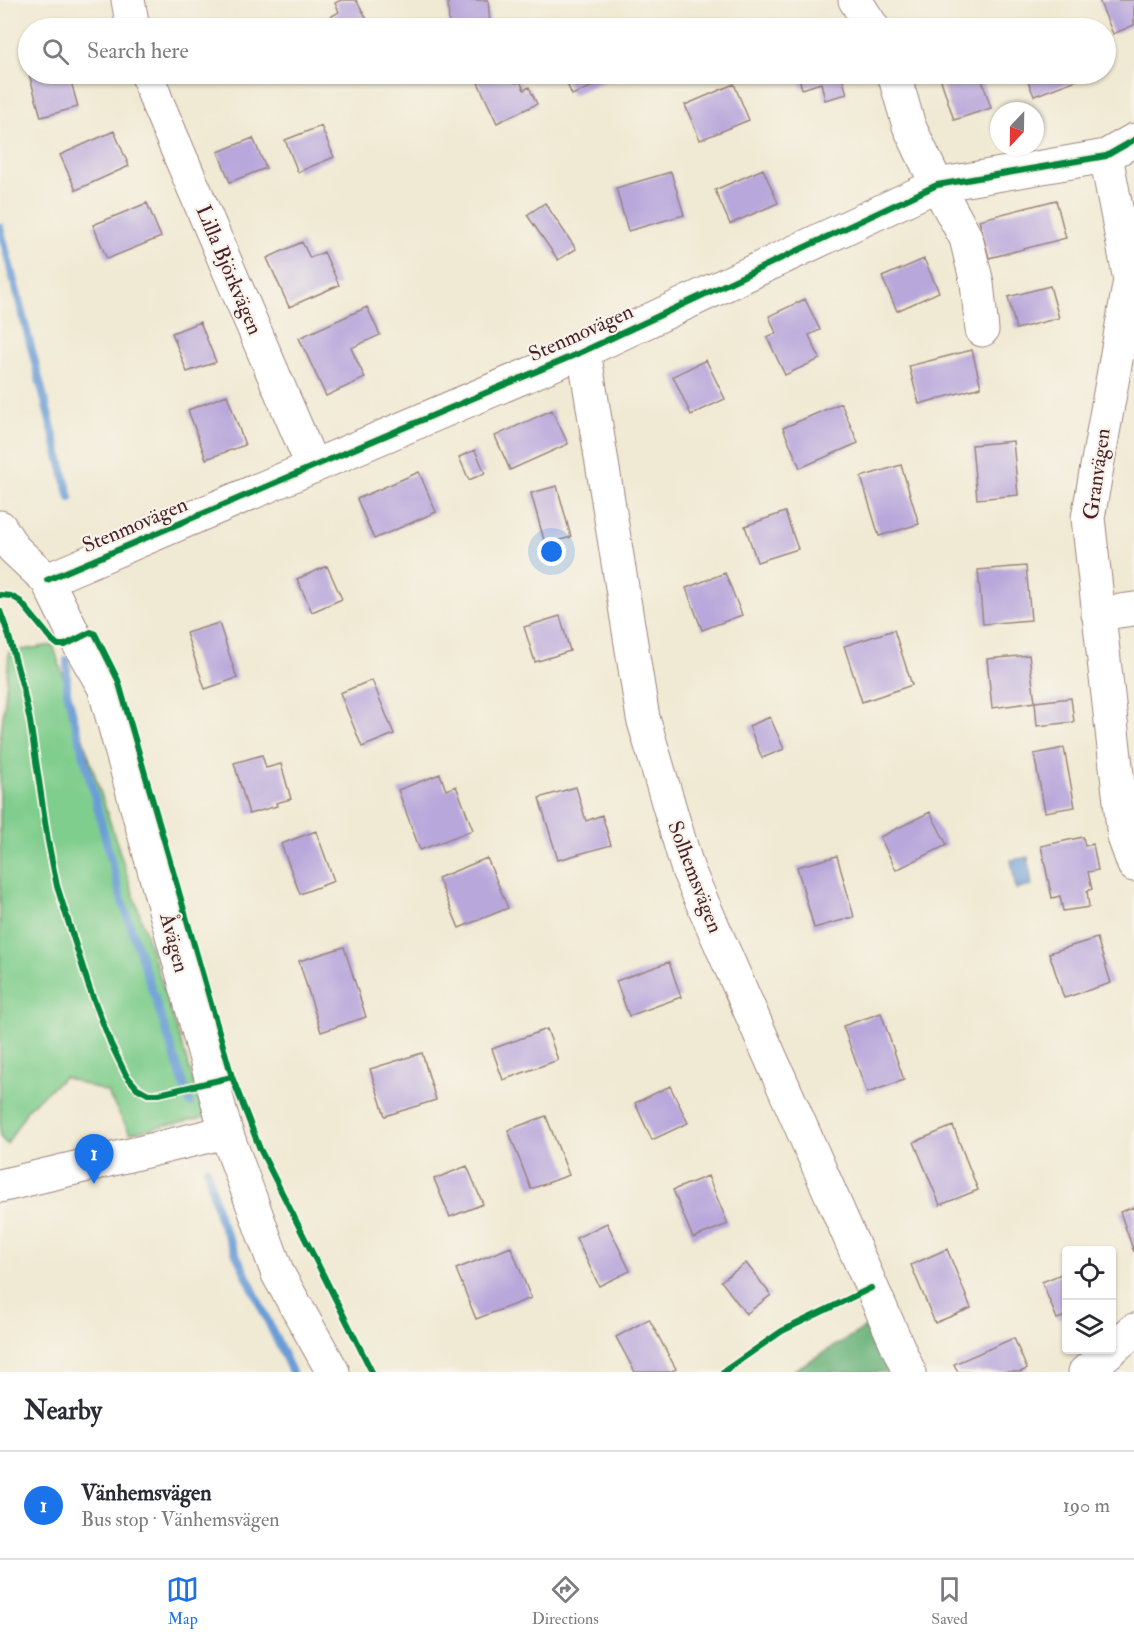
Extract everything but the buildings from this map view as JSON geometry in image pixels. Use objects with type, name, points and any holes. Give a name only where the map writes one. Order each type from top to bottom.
[{"type":"street","points":[[128,0],[131,18]]},
{"type":"street","points":[[855,0],[867,18]]},
{"type":"street","name":"Lilla Björkvägen","points":[[151,84],[313,466]]},
{"type":"street","points":[[897,84],[909,126],[937,186],[966,238],[977,283],[982,330]]},
{"type":"street","name":"Stenmovägen","points":[[47,580],[584,351],[937,186],[1106,156],[1134,140]]},
{"type":"street","name":"Granvägen","points":[[1106,156],[1130,280],[1088,518],[1124,837],[1134,865]]},
{"type":"street","name":"Solhemsvägen","points":[[584,351],[643,718],[686,861],[909,1372]]},
{"type":"street","name":"Åvägen","points":[[0,527],[13,548],[47,580],[76,639],[104,687],[226,1132],[278,1275],[333,1372]]},
{"type":"street","points":[[1098,614],[1134,609]]},
{"type":"street","points":[[0,1186],[226,1132]]},
{"type":"street","points":[[1116,1345],[1134,1330]]},
{"type":"street","points":[[1085,1372],[1105,1354]]},
{"type":"green space","points":[[53,645],[205,1117],[130,1133],[107,1092],[64,1077],[29,1107],[7,1144],[0,1137],[0,742],[9,652]]},
{"type":"green space","points":[[871,1324],[894,1372],[791,1372]]},
{"type":"water","points":[[1028,857],[1032,886],[1016,889],[1011,860]]},
{"type":"waterway","points":[[0,227],[70,498]]},
{"type":"waterway","points":[[67,660],[67,692],[121,898],[190,1103]]},
{"type":"waterway","points":[[207,1169],[219,1218],[292,1372]]},
{"type":"cycle path","points":[[47,580],[584,351],[937,185],[1106,156],[1134,140]]},
{"type":"cycle path","points":[[0,595],[11,596],[20,601],[58,645],[65,645],[91,632],[95,634],[118,680],[232,1077],[260,1149],[372,1372]]},
{"type":"cycle path","points":[[0,611],[8,633],[30,721],[57,886],[89,987],[111,1044],[126,1075],[137,1088],[148,1094],[159,1094],[232,1077]]},
{"type":"cycle path","points":[[723,1372],[782,1331],[871,1288]]},
{"type":"place","name":"Vänhemsvägen","points":[[94,1184]]}]
